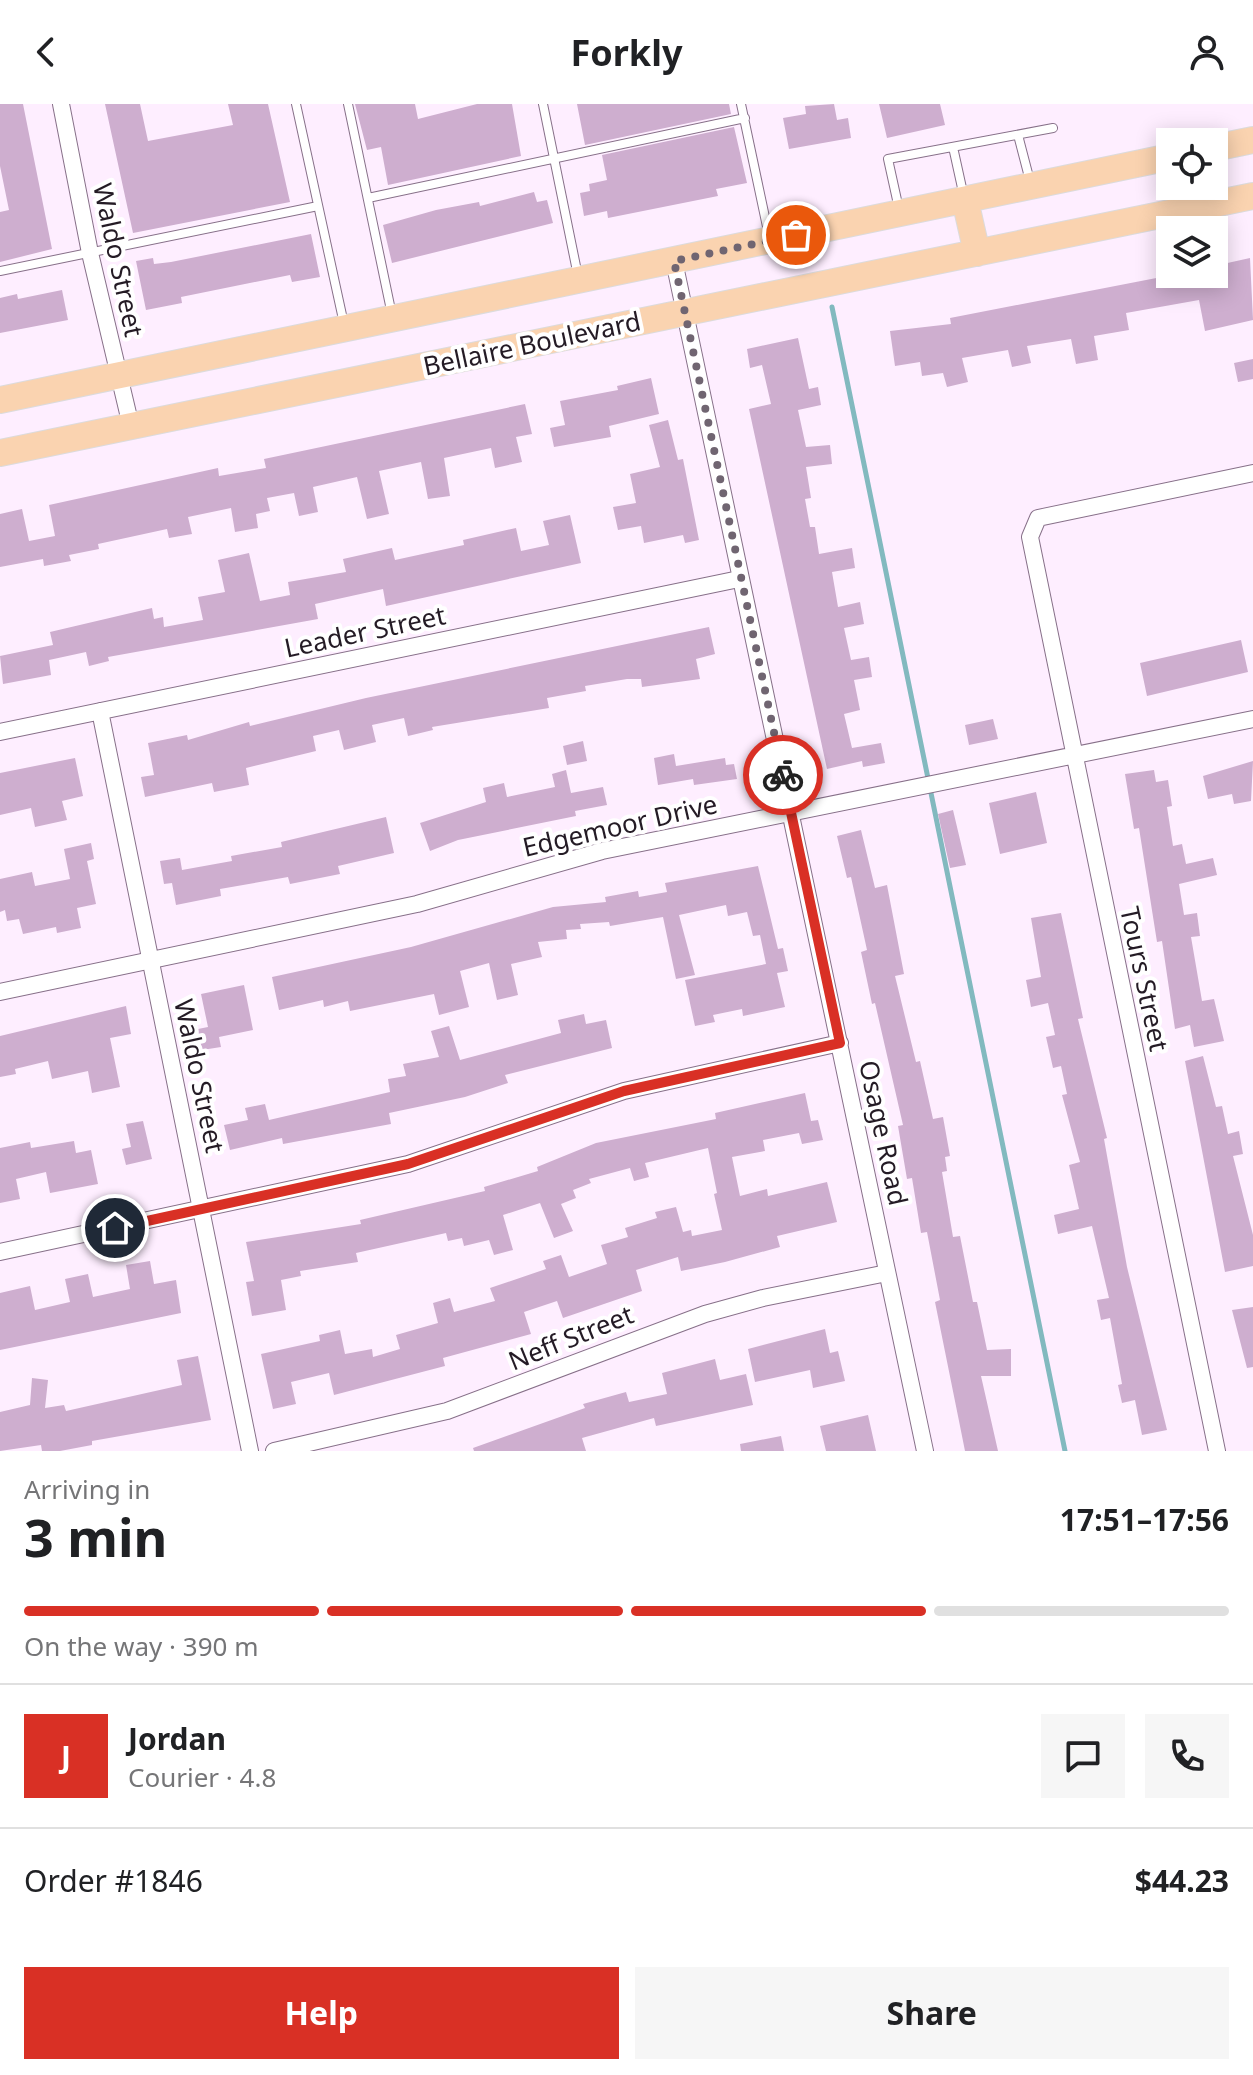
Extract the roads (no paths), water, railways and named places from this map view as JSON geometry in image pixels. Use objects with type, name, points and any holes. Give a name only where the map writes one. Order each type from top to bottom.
[{"type":"main road","points":[[1228,145],[1253,140]]},
{"type":"main road","name":"Bellaire Boulevard","points":[[0,400],[1156,160]]},
{"type":"main road","points":[[1163,215],[1203,190],[1253,178]]},
{"type":"main road","name":"Bellaire Boulevard","points":[[0,453],[1253,196]]},
{"type":"main road","points":[[965,200],[977,253]]},
{"type":"street","name":"Waldo Street","points":[[61,104],[90,253],[131,426]]},
{"type":"street","name":"Osage Road","points":[[674,261],[925,1451]]},
{"type":"street","name":"Tours Street","points":[[1217,1451],[1030,537],[1038,518],[1253,473]]},
{"type":"street","name":"Leader Street","points":[[0,732],[739,579]]},
{"type":"street","name":"Waldo Street","points":[[100,711],[250,1451]]},
{"type":"street","name":"Edgemoor Drive","points":[[0,992],[417,904],[602,851],[1253,719]]},
{"type":"street","points":[[0,1252],[408,1164],[624,1091],[840,1043]]},
{"type":"street","name":"Neff Street","points":[[274,1451],[447,1411],[705,1314],[763,1298],[887,1273]]},
{"type":"lane","points":[[296,104],[345,329]]},
{"type":"lane","points":[[348,104],[393,319]]},
{"type":"lane","points":[[543,104],[579,280]]},
{"type":"lane","points":[[741,104],[770,241]]},
{"type":"lane","points":[[368,198],[745,118]]},
{"type":"lane","points":[[901,213],[888,159],[1053,128]]},
{"type":"lane","points":[[1018,135],[1031,186]]},
{"type":"lane","points":[[953,147],[965,200]]},
{"type":"lane","points":[[0,271],[318,206]]},
{"type":"waterway","points":[[832,307],[1065,1451]]}]
